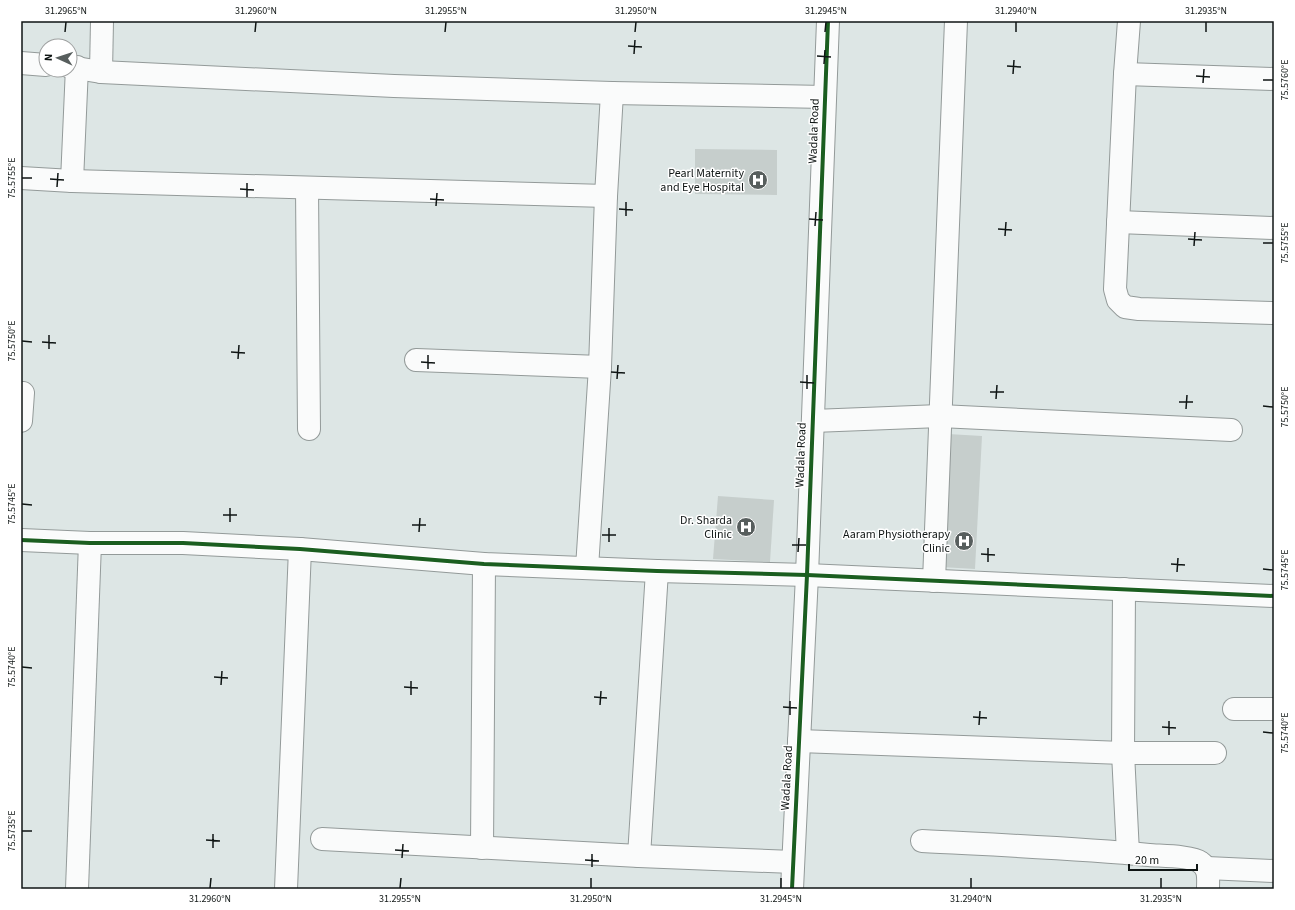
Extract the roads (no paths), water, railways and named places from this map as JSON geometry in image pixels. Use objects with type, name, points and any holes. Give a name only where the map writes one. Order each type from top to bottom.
[{"type":"street","points":[[102,21],[102,72]]},
{"type":"street","name":"Wadala Road","points":[[792,889],[807,575],[828,21]]},
{"type":"street","points":[[934,581],[956,21]]},
{"type":"street","points":[[1129,21],[1125,74],[1115,289],[1118,300],[1125,307],[1139,309],[1274,313]]},
{"type":"street","points":[[21,64],[38,65]]},
{"type":"street","points":[[78,68],[102,72],[394,86],[825,98]]},
{"type":"street","points":[[1125,74],[1274,79]]},
{"type":"street","points":[[72,181],[74,78]]},
{"type":"street","points":[[587,568],[600,367],[606,196],[612,93]]},
{"type":"street","points":[[21,178],[72,181],[606,196]]},
{"type":"street","points":[[307,188],[309,430]]},
{"type":"street","points":[[1118,222],[1274,228]]},
{"type":"street","points":[[416,360],[600,367]]},
{"type":"street","points":[[21,421],[24,393]]},
{"type":"street","points":[[813,421],[940,416],[1232,430]]},
{"type":"street","points":[[21,540],[90,543],[183,543],[300,549],[484,564],[807,575],[1274,596]]},
{"type":"street","points":[[77,889],[90,543]]},
{"type":"street","points":[[286,889],[300,549]]},
{"type":"street","points":[[482,848],[484,564]]},
{"type":"street","points":[[639,856],[657,571]]},
{"type":"street","points":[[1124,589],[1123,753],[1128,853]]},
{"type":"street","points":[[1234,709],[1274,709]]},
{"type":"street","points":[[799,741],[1123,753],[1214,753]]},
{"type":"street","points":[[322,839],[639,856],[793,862]]},
{"type":"street","points":[[922,841],[1188,858],[1199,861],[1207,878],[1274,871]]},
{"type":"place","name":"Pearl Maternity and Eye Hospital","points":[[758,180]]},
{"type":"place","name":"Dr. Sharda Clinic","points":[[746,527]]},
{"type":"place","name":"Aaram Physiotherapy Clinic","points":[[964,541]]}]
